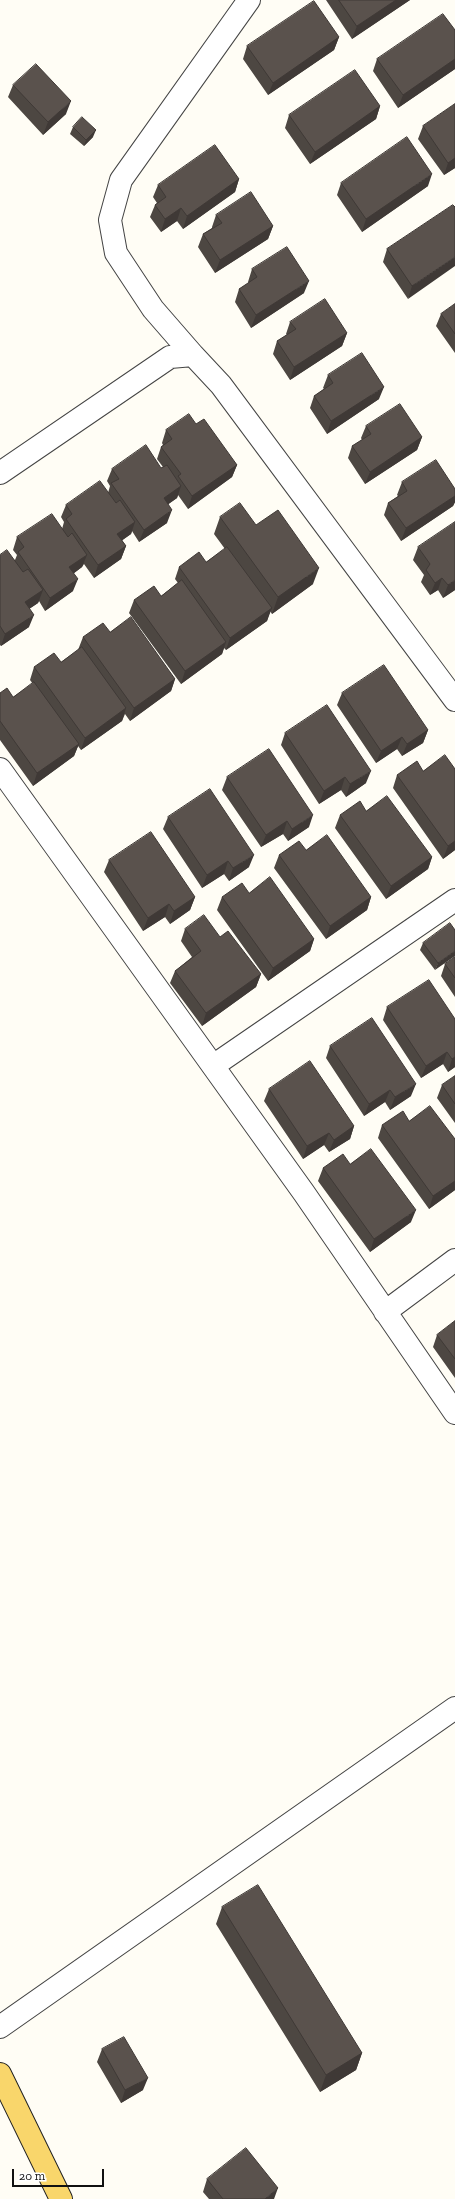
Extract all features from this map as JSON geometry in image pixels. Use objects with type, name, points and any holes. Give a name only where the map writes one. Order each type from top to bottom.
[{"type":"main road","points":[[0,2074],[61,2199]]},
{"type":"street","points":[[249,0],[121,180],[110,220],[116,253],[153,308],[221,385],[455,700]]},
{"type":"street","points":[[0,473],[170,357],[193,355]]},
{"type":"street","points":[[0,769],[304,1193],[455,1413]]},
{"type":"street","points":[[214,1066],[455,900]]},
{"type":"street","points":[[385,1312],[455,1260]]},
{"type":"street","points":[[0,2026],[455,1708]]},
{"type":"building","points":[[339,0],[396,0],[357,26]]},
{"type":"building","points":[[314,1],[339,37],[273,83],[247,46]]},
{"type":"building","points":[[443,14],[455,30],[455,59],[403,95],[377,59]]},
{"type":"building","points":[[36,64],[71,101],[48,122],[13,85]]},
{"type":"building","points":[[355,70],[380,106],[315,152],[289,115]]},
{"type":"building","points":[[455,104],[455,158],[448,163],[423,126]]},
{"type":"building","points":[[82,117],[96,130],[86,140],[73,127]]},
{"type":"building","points":[[407,137],[432,174],[366,219],[341,183]]},
{"type":"building","points":[[215,145],[239,179],[187,216],[181,208],[165,219],[155,205],[166,197],[158,185]]},
{"type":"building","points":[[251,192],[273,226],[220,260],[203,234],[222,223],[216,215]]},
{"type":"building","points":[[453,205],[455,207],[455,257],[412,286],[387,249]]},
{"type":"building","points":[[287,247],[309,281],[256,315],[239,289],[257,277],[252,269]]},
{"type":"building","points":[[325,299],[347,333],[294,367],[277,341],[296,329],[290,322]]},
{"type":"building","points":[[455,304],[455,334],[441,314]]},
{"type":"building","points":[[362,353],[384,387],[331,421],[314,396],[333,383],[328,375]]},
{"type":"building","points":[[400,404],[422,437],[370,472],[352,446],[371,434],[366,426]]},
{"type":"building","points":[[189,414],[196,424],[204,419],[237,465],[192,496],[178,476],[181,474],[161,447],[172,439],[166,430]]},
{"type":"building","points":[[146,445],[161,468],[167,465],[181,486],[164,498],[172,510],[144,530],[111,483],[119,479],[112,469]]},
{"type":"building","points":[[436,460],[455,489],[455,496],[406,528],[388,503],[407,491],[402,482]]},
{"type":"building","points":[[100,481],[116,503],[120,500],[135,522],[117,534],[126,546],[98,565],[66,519],[72,514],[66,505]]},
{"type":"building","points":[[240,503],[256,525],[278,510],[319,568],[278,597],[220,517]]},
{"type":"building","points":[[52,514],[68,537],[72,533],[87,555],[69,567],[78,579],[50,598],[18,552],[24,547],[17,537]]},
{"type":"building","points":[[455,522],[455,580],[448,585],[442,578],[435,583],[426,570],[430,564],[418,547]]},
{"type":"building","points":[[227,547],[272,608],[230,638],[179,567],[199,552],[206,562]]},
{"type":"building","points":[[7,550],[23,572],[28,569],[43,590],[25,602],[34,615],[5,634],[0,626],[0,555]]},
{"type":"building","points":[[182,580],[226,642],[185,671],[134,600],[154,586],[161,596]]},
{"type":"building","points":[[131,617],[175,679],[134,708],[83,637],[103,623],[110,632]]},
{"type":"building","points":[[82,647],[126,708],[85,738],[34,667],[54,653],[61,662]]},
{"type":"building","points":[[384,665],[428,730],[407,744],[402,737],[381,751],[342,693]]},
{"type":"building","points":[[34,682],[79,744],[37,773],[0,721],[0,693],[7,688],[13,697]]},
{"type":"building","points":[[327,705],[371,771],[350,784],[345,777],[324,791],[285,733]]},
{"type":"building","points":[[269,749],[313,815],[292,829],[287,821],[266,835],[227,777]]},
{"type":"building","points":[[445,755],[455,769],[455,841],[448,846],[397,775],[417,761],[423,771]]},
{"type":"building","points":[[210,789],[254,855],[233,868],[228,861],[207,875],[168,817]]},
{"type":"building","points":[[387,796],[432,857],[391,886],[340,815],[360,801],[366,811]]},
{"type":"building","points":[[151,832],[195,897],[174,911],[169,904],[148,918],[109,860]]},
{"type":"building","points":[[327,835],[371,897],[330,926],[279,855],[299,841],[306,850]]},
{"type":"building","points":[[270,877],[314,939],[273,968],[222,897],[242,883],[249,893]]},
{"type":"building","points":[[204,915],[220,937],[228,931],[261,974],[206,1013],[175,971],[201,951],[185,929]]},
{"type":"building","points":[[450,923],[455,930],[455,951],[438,963],[423,943]]},
{"type":"building","points":[[455,957],[455,978],[445,964]]},
{"type":"building","points":[[429,980],[455,1019],[455,1057],[452,1059],[447,1052],[426,1066],[387,1007]]},
{"type":"building","points":[[372,1018],[416,1084],[395,1097],[390,1090],[369,1104],[330,1046]]},
{"type":"building","points":[[310,1061],[354,1126],[334,1140],[329,1133],[307,1146],[269,1089]]},
{"type":"building","points":[[455,1076],[455,1104],[442,1085]]},
{"type":"building","points":[[430,1106],[455,1139],[455,1181],[433,1196],[382,1125],[403,1111],[409,1121]]},
{"type":"building","points":[[371,1149],[416,1210],[374,1239],[323,1168],[343,1154],[350,1164]]},
{"type":"building","points":[[455,1321],[455,1359],[437,1335]]},
{"type":"building","points":[[258,1885],[362,2053],[326,2075],[222,1907]]},
{"type":"building","points":[[124,2037],[148,2078],[125,2090],[102,2049]]},
{"type":"building","points":[[246,2148],[278,2188],[265,2199],[223,2199],[207,2179]]}]
